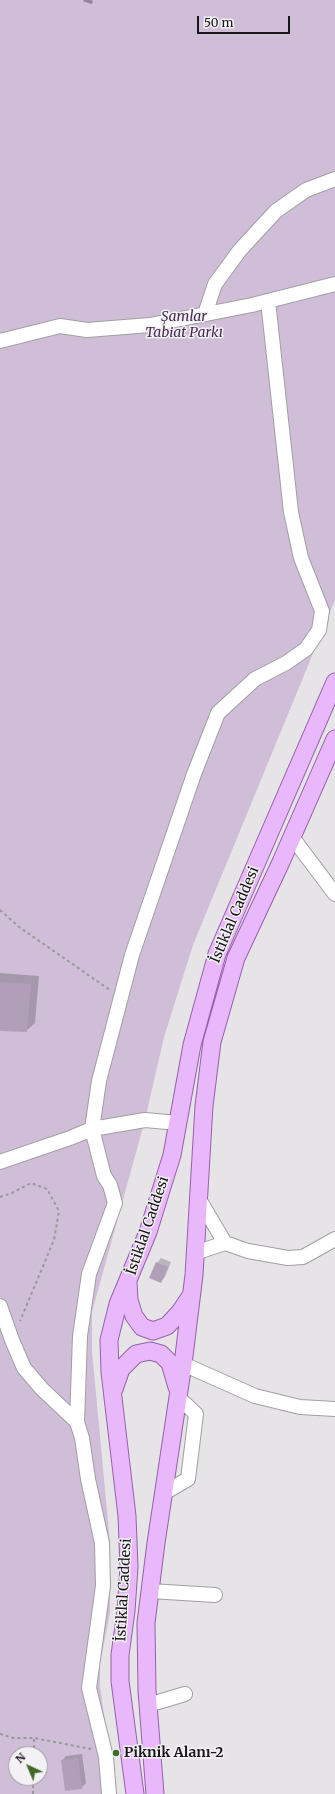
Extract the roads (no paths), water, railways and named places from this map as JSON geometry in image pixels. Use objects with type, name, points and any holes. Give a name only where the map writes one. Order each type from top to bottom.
[{"type":"main road","name":"İstiklal Caddesi","points":[[135,1794],[120,1682],[120,1655],[126,1611],[129,1567],[127,1516],[110,1372],[109,1340],[118,1304],[148,1232],[162,1189],[178,1123],[192,1045],[217,954],[335,682]]},
{"type":"main road","name":"İstiklal Caddesi","points":[[155,1794],[148,1705],[146,1623],[192,1293],[204,1106],[212,1042],[236,958],[335,739]]},
{"type":"main road","points":[[128,1282],[129,1300],[134,1316],[142,1327],[153,1331],[167,1326],[180,1312],[192,1293]]},
{"type":"main road","points":[[113,1390],[121,1369],[136,1354],[150,1351],[161,1354],[170,1363],[175,1379],[178,1397]]},
{"type":"street","points":[[205,314],[215,284],[240,250],[276,211],[306,190],[335,179]]},
{"type":"street","points":[[0,341],[60,326],[87,330],[150,326],[268,301],[335,284]]},
{"type":"street","points":[[109,1794],[104,1750],[89,1688],[103,1586],[102,1543],[88,1479],[82,1438],[77,1422],[80,1336],[89,1274],[114,1203],[110,1185],[104,1176],[100,1164],[92,1129],[99,1081],[132,955],[194,774],[218,713],[255,679],[286,663],[306,648],[319,630],[322,611],[301,558],[292,512],[268,301]]},
{"type":"street","points":[[292,837],[335,894]]},
{"type":"street","points":[[0,1162],[92,1129],[145,1120],[178,1123]]},
{"type":"street","points":[[199,1199],[225,1243]]},
{"type":"street","points":[[195,1254],[225,1243],[248,1251],[288,1258],[303,1257],[335,1239]]},
{"type":"street","points":[[0,1306],[24,1368],[42,1389],[77,1422]]},
{"type":"street","points":[[183,1364],[255,1396],[300,1407],[335,1409]]},
{"type":"street","points":[[150,1591],[215,1595]]},
{"type":"street","points":[[148,1705],[185,1694]]},
{"type":"waterway","points":[[85,0],[91,2]]},
{"type":"place","name":"Piknik Alanı-2","points":[[116,1753]]},
{"type":"park label","name":"Şamlar Tabiat Parkı","points":[[184,326]]}]
